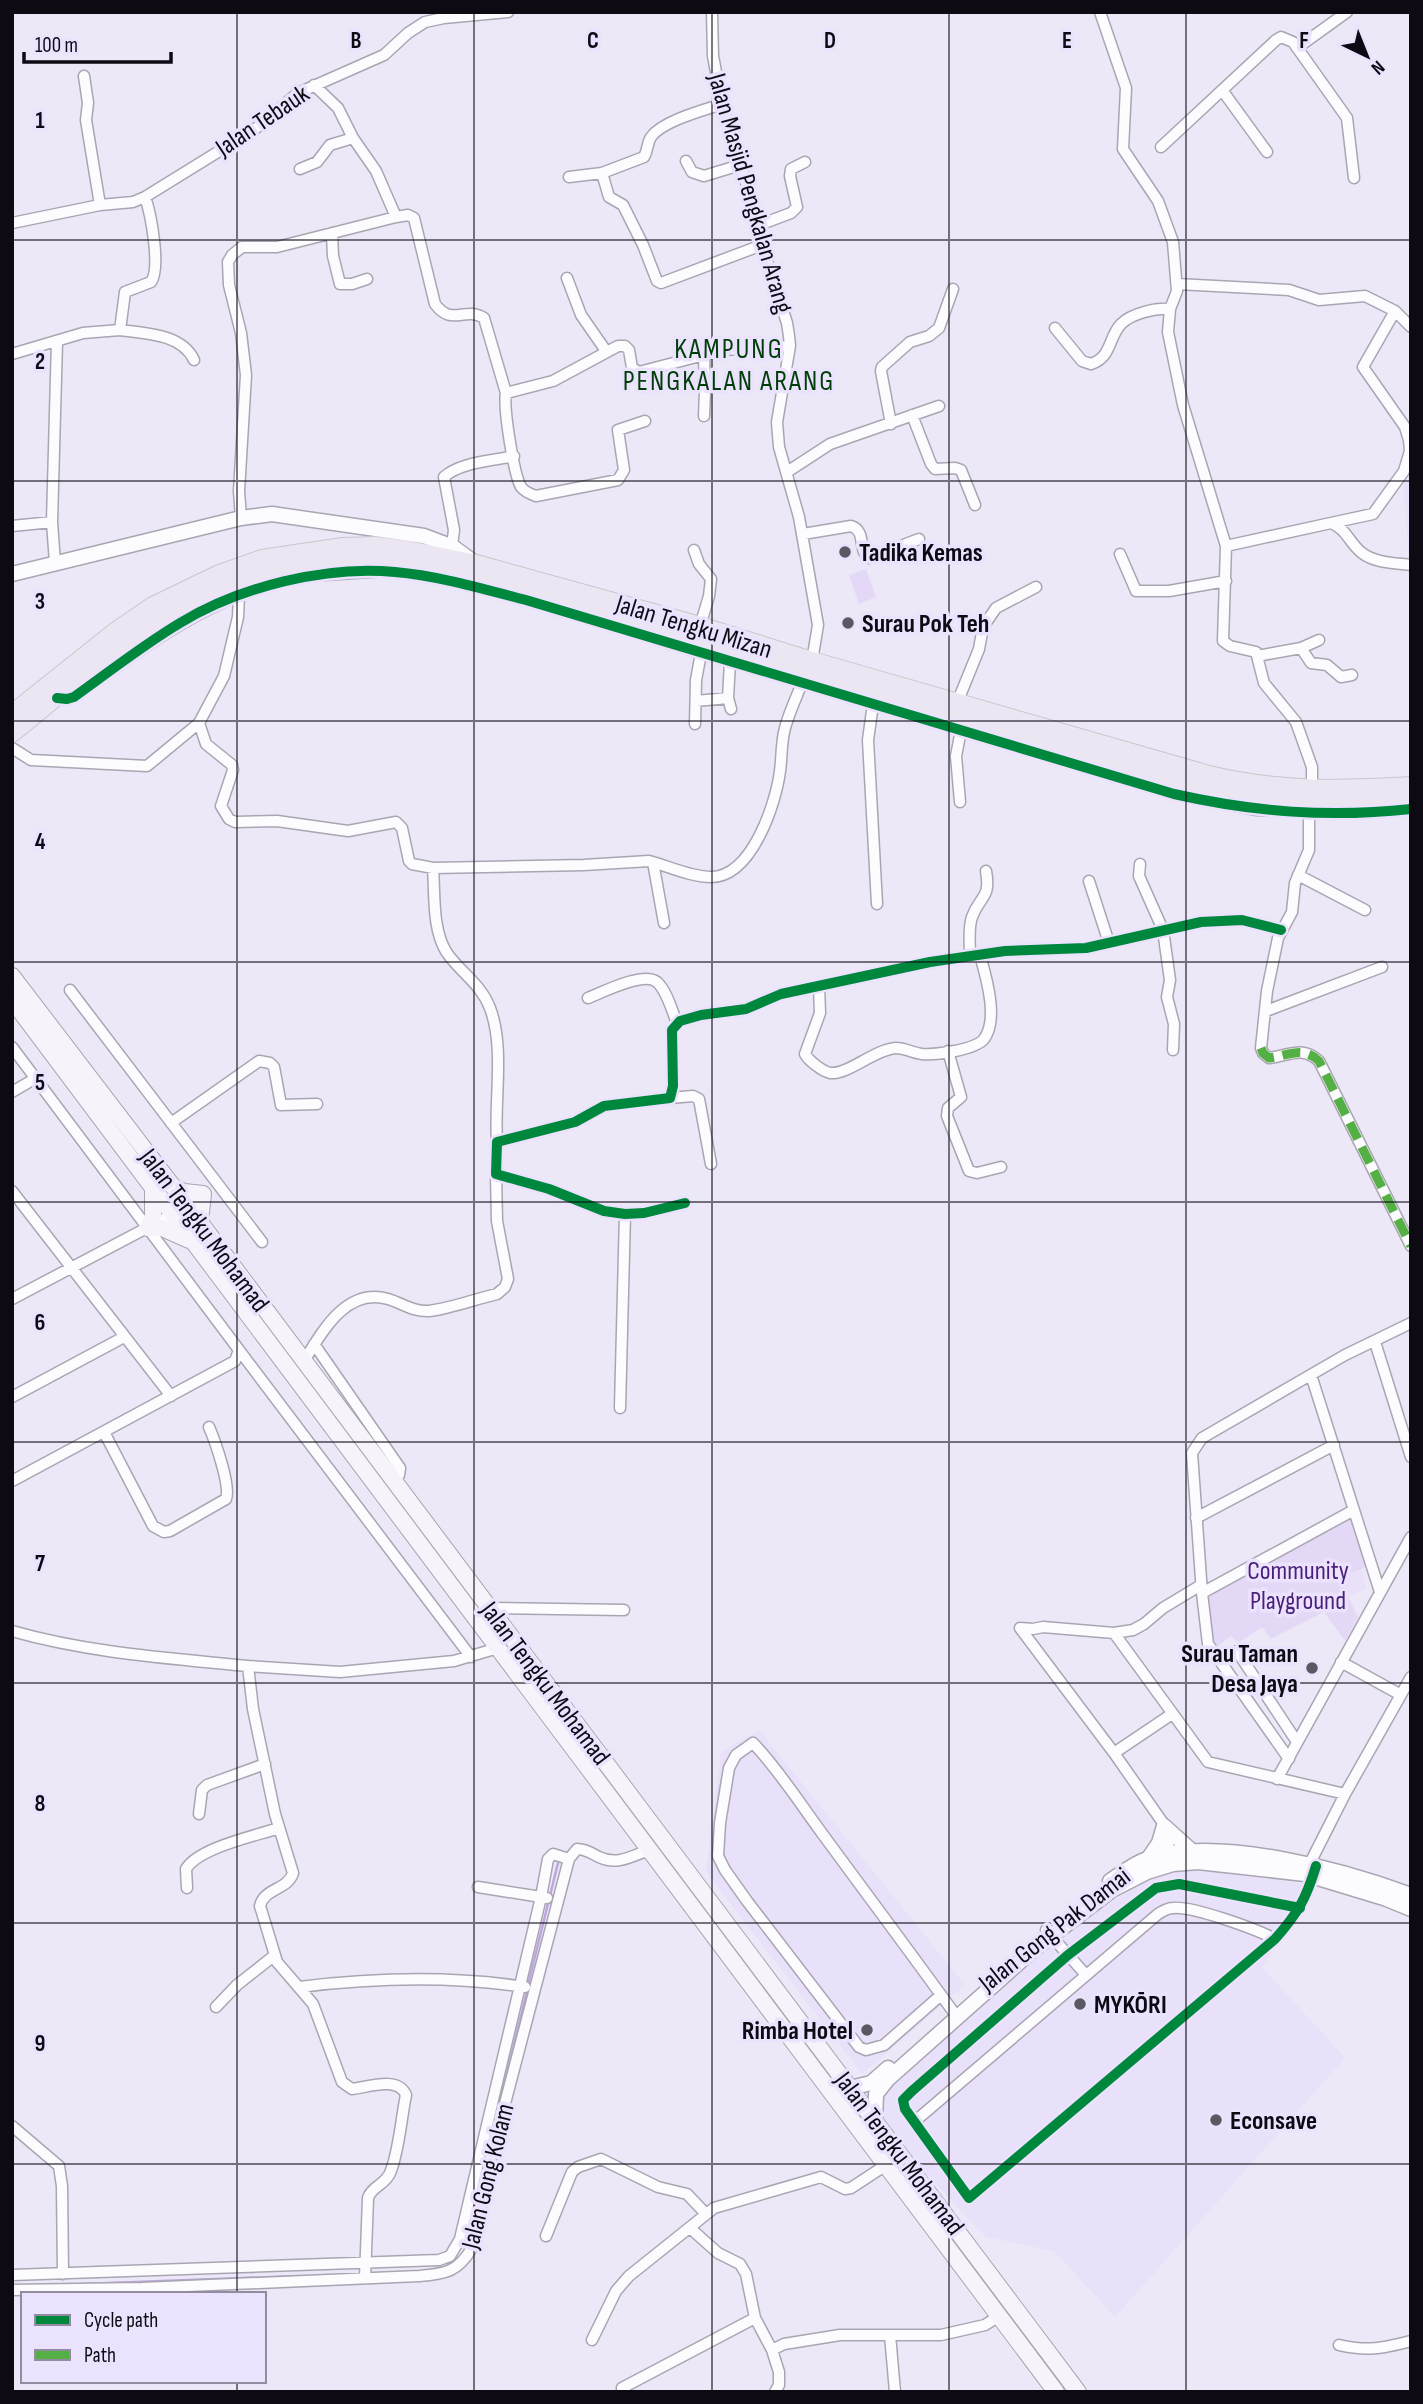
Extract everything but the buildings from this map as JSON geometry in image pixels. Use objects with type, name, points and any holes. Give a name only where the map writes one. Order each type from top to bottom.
[{"type":"highway","name":"Jalan Tengku Mizan","points":[[12,714],[115,632],[153,607],[217,575],[262,559],[343,547],[375,546],[451,552],[477,564],[700,626],[811,662],[1310,803],[1411,786]]},
{"type":"highway","name":"Jalan Tengku Mizan","points":[[12,733],[159,620],[220,591],[285,571],[348,562],[394,562],[485,580],[1118,767],[1236,798],[1338,806],[1411,800]]},
{"type":"main road","name":"Jalan Tengku Mohamad","points":[[12,976],[173,1186],[180,1210],[195,1243],[1056,2392]]},
{"type":"main road","name":"Jalan Tengku Mohamad","points":[[12,1000],[153,1188],[200,1222],[1078,2392]]},
{"type":"main road","points":[[173,1186],[184,1192],[210,1189],[200,1222]]},
{"type":"main road","points":[[153,1188],[153,1216],[148,1228],[162,1228],[195,1243]]},
{"type":"main road","points":[[745,1947],[739,1955],[748,1967],[751,1985]]},
{"type":"main road","points":[[999,2316],[1013,2304]]},
{"type":"street","name":"Jalan Tebauk","points":[[12,223],[100,205],[133,202],[145,197],[255,129],[298,93],[384,55],[425,22],[508,12]]},
{"type":"street","name":"Jalan Masjid Pengkalan Arang","points":[[712,12],[713,56],[722,104],[759,225],[762,245],[788,323],[790,346],[777,422],[779,447],[803,534],[818,625],[811,662]]},
{"type":"street","points":[[1100,12],[1126,88],[1124,149],[1163,211],[1172,242],[1177,291],[1170,309],[1168,332],[1183,405],[1226,546],[1223,641],[1230,646],[1252,650],[1257,656],[1264,683],[1296,722],[1312,767],[1310,850],[1295,883],[1292,912],[1281,930],[1267,991],[1263,1053],[1273,1058],[1297,1051],[1305,1052],[1316,1057],[1323,1065],[1411,1246]]},
{"type":"street","points":[[1297,48],[1347,12]]},
{"type":"street","points":[[1161,147],[1281,37],[1288,39],[1297,48],[1347,118],[1354,178]]},
{"type":"street","points":[[84,76],[88,103],[86,120],[100,205]]},
{"type":"street","points":[[314,85],[338,108],[353,138],[376,171],[396,217]]},
{"type":"street","points":[[1222,90],[1266,152]]},
{"type":"street","points":[[569,177],[602,173],[644,157],[654,133],[677,120],[722,104]]},
{"type":"street","points":[[300,169],[317,162],[330,145],[353,138]]},
{"type":"street","points":[[686,161],[692,172],[704,176],[740,165]]},
{"type":"street","points":[[759,225],[791,213],[797,207],[789,176],[791,169],[805,162]]},
{"type":"street","points":[[602,173],[609,197],[623,205],[657,281],[661,282],[762,245]]},
{"type":"street","points":[[120,330],[125,292],[151,282],[156,272],[145,197]]},
{"type":"street","points":[[241,518],[239,491],[246,374],[241,333],[229,285],[228,262],[242,247],[277,247],[396,217],[408,215],[414,218],[435,304],[448,316],[476,313],[484,318],[506,393],[504,409],[522,488],[536,496],[618,480],[624,470],[618,430],[645,421]]},
{"type":"street","points":[[332,233],[333,256],[340,284],[352,284],[367,279]]},
{"type":"street","points":[[567,278],[581,315],[606,351]]},
{"type":"street","points":[[1177,284],[1289,290],[1319,300],[1364,296],[1395,311],[1411,327]]},
{"type":"street","points":[[891,424],[881,371],[910,342],[929,336],[939,328],[953,289]]},
{"type":"street","points":[[1055,328],[1082,361],[1091,363],[1104,356],[1118,329],[1126,320],[1154,310],[1170,309]]},
{"type":"street","points":[[1226,546],[1373,514],[1404,471],[1410,451],[1405,427],[1363,367],[1395,311]]},
{"type":"street","points":[[12,354],[89,332],[120,330],[164,337],[186,348],[194,360]]},
{"type":"street","points":[[55,563],[52,522],[57,341]]},
{"type":"street","points":[[506,393],[553,381],[606,351],[625,346],[629,350],[632,368],[639,372],[723,350],[790,346]]},
{"type":"street","points":[[704,355],[704,416]]},
{"type":"street","points":[[787,472],[831,444],[939,406]]},
{"type":"street","points":[[912,415],[931,464],[935,469],[961,470],[975,505]]},
{"type":"street","points":[[12,573],[241,518],[272,514],[424,536],[451,552],[454,530],[444,477],[465,467],[514,456]]},
{"type":"street","points":[[12,526],[52,522]]},
{"type":"street","points":[[1331,523],[1344,530],[1354,545],[1368,557],[1411,565]]},
{"type":"street","points":[[803,534],[851,526],[857,528],[863,553],[873,558],[919,540]]},
{"type":"street","points":[[694,550],[699,564],[711,579],[700,626]]},
{"type":"street","points":[[1120,554],[1136,591],[1169,591],[1226,581]]},
{"type":"street","points":[[57,698],[74,697],[178,624],[239,595],[299,578],[335,573],[396,572],[458,583],[526,600],[1174,794],[1257,810],[1310,803],[1411,809]]},
{"type":"street","points":[[957,703],[979,649],[983,627],[996,608],[1005,601],[1036,587]]},
{"type":"street","points":[[12,747],[31,760],[147,766],[199,723],[224,676],[238,617],[239,595]]},
{"type":"street","points":[[1257,656],[1301,648],[1320,640]]},
{"type":"street","points":[[1301,648],[1311,663],[1327,665],[1341,677],[1352,675]]},
{"type":"street","points":[[695,724],[696,680],[701,653]]},
{"type":"street","points":[[696,701],[730,703],[730,662]]},
{"type":"street","points":[[199,723],[206,744],[232,765],[233,770],[221,806],[229,819],[235,822],[277,821],[348,831],[397,822],[402,828],[407,856],[412,864],[433,868],[575,865],[640,860],[710,877],[728,872],[752,850],[764,828],[778,782],[785,727],[802,683]]},
{"type":"street","points":[[873,704],[868,740],[877,904]]},
{"type":"street","points":[[960,802],[956,756],[961,730]]},
{"type":"street","points":[[653,862],[664,923]]},
{"type":"street","points":[[1140,864],[1139,876],[1163,930],[1170,981],[1167,997],[1174,1024],[1172,1050]]},
{"type":"street","points":[[304,1361],[332,1319],[348,1305],[365,1298],[389,1299],[410,1309],[429,1311],[497,1294],[505,1287],[508,1279],[497,1221],[497,1042],[491,1010],[482,990],[447,952],[438,933],[433,868]]},
{"type":"street","points":[[819,987],[820,1013],[805,1054],[825,1071],[836,1072],[894,1048],[924,1054],[978,1044],[986,1036],[991,1009],[975,955],[971,920],[987,893],[986,871]]},
{"type":"street","points":[[1298,875],[1365,910]]},
{"type":"street","points":[[1089,881],[1109,943]]},
{"type":"street","points":[[670,1098],[673,1086],[672,1030],[677,1023],[701,1015],[746,1009],[781,994],[975,955],[1086,947],[1201,922],[1235,920],[1281,930]]},
{"type":"street","points":[[1266,1011],[1382,967]]},
{"type":"street","points":[[588,998],[639,979],[652,979],[658,982],[664,992],[677,1023]]},
{"type":"street","points":[[70,989],[170,1123],[210,1189],[262,1242]]},
{"type":"street","points":[[12,1047],[471,1657]]},
{"type":"street","points":[[948,1051],[961,1097],[946,1112],[969,1171],[977,1173],[1001,1167]]},
{"type":"street","points":[[170,1123],[259,1061],[270,1063],[274,1068],[278,1102],[281,1105],[317,1104]]},
{"type":"street","points":[[12,1091],[36,1078]]},
{"type":"street","points":[[497,1142],[575,1122],[604,1106],[693,1096],[699,1099],[711,1164]]},
{"type":"street","points":[[496,1174],[549,1189],[596,1208],[625,1214],[685,1203]]},
{"type":"street","points":[[12,1300],[148,1228],[210,1189]]},
{"type":"street","points":[[12,1191],[171,1396]]},
{"type":"street","points":[[620,1408],[625,1214]]},
{"type":"street","points":[[1289,1759],[1208,1644],[1201,1589],[1192,1454],[1202,1438],[1311,1375],[1411,1323]]},
{"type":"street","points":[[12,1397],[124,1337]]},
{"type":"street","points":[[1375,1342],[1411,1457]]},
{"type":"street","points":[[314,1344],[400,1468],[399,1475],[394,1480]]},
{"type":"street","points":[[12,1481],[235,1361],[239,1350]]},
{"type":"street","points":[[1311,1375],[1380,1592]]},
{"type":"street","points":[[104,1432],[153,1526],[164,1532],[226,1499],[229,1489],[219,1450],[209,1427]]},
{"type":"street","points":[[1196,1518],[1334,1445]]},
{"type":"street","points":[[1195,1853],[1164,1826],[1114,1753],[1020,1628],[1043,1627],[1114,1633],[1139,1627],[1163,1608],[1354,1510]]},
{"type":"street","points":[[1277,1779],[1380,1592],[1407,1552],[1411,1536]]},
{"type":"street","points":[[490,1608],[624,1610]]},
{"type":"street","points":[[12,1631],[43,1640],[124,1655],[340,1672],[471,1657],[498,1648]]},
{"type":"street","points":[[1114,1633],[1208,1762],[1345,1794]]},
{"type":"street","points":[[1237,1651],[1297,1742]]},
{"type":"street","points":[[1341,1662],[1401,1695]]},
{"type":"street","points":[[248,1666],[253,1709],[279,1828],[293,1873],[289,1882],[263,1897],[260,1906],[275,1955],[284,1971],[313,2004],[346,2087],[352,2089],[393,2084],[406,2095],[391,2171],[368,2198],[365,2271]]},
{"type":"street","points":[[1300,1908],[1179,1884],[1166,1884],[1146,1894],[1068,1955],[905,2097],[905,2109],[969,2198],[1275,1939],[1300,1908],[1311,1870],[1345,1794],[1411,1678]]},
{"type":"street","points":[[1114,1753],[1172,1714]]},
{"type":"street","points":[[941,1995],[884,2045],[866,2050],[859,2047],[725,1870],[717,1850],[729,1768],[736,1755],[753,1742],[941,1995],[955,2014]]},
{"type":"street","points":[[199,1814],[202,1790],[207,1785],[265,1764]]},
{"type":"street","points":[[1164,1826],[1172,1858],[1311,1870],[1411,1909]]},
{"type":"street","points":[[1148,1859],[1159,1843],[1164,1826]]},
{"type":"street","points":[[187,1888],[186,1869],[192,1861],[212,1851],[279,1828]]},
{"type":"street","points":[[549,1899],[548,1859],[563,1857],[577,1849],[583,1849],[609,1861],[620,1861],[649,1850]]},
{"type":"street","name":"Jalan Gong Pak Damai","points":[[850,2088],[874,2081],[1095,1891],[1148,1859],[1228,1852],[1377,1883],[1411,1895]]},
{"type":"street","points":[[12,2290],[81,2281],[365,2271],[450,2256],[470,2225],[549,1899],[563,1857]]},
{"type":"street","name":"Jalan Gong Pak Damai","points":[[1049,1933],[1112,1890],[1172,1858]]},
{"type":"street","points":[[478,1887],[549,1899]]},
{"type":"street","points":[[914,2122],[1158,1914],[1172,1908],[1183,1908],[1257,1930],[1275,1939]]},
{"type":"street","points":[[1049,1933],[1086,1975]]},
{"type":"street","points":[[216,2007],[232,1990],[275,1955]]},
{"type":"street","points":[[300,1987],[337,1982],[411,1979],[528,1987]]},
{"type":"street","name":"Jalan Gong Pak Damai","points":[[875,2120],[876,2095],[888,2079],[955,2014]]},
{"type":"street","points":[[12,2126],[59,2166],[62,2186],[63,2274]]},
{"type":"street","points":[[546,2236],[575,2169],[601,2158],[658,2187],[687,2194],[706,2214]]},
{"type":"street","points":[[592,2340],[616,2291],[629,2276],[706,2214],[724,2203],[821,2178],[845,2189],[851,2188],[886,2165]]},
{"type":"street","points":[[690,2228],[718,2253],[740,2264],[746,2274],[755,2318],[772,2350],[781,2390]]},
{"type":"street","points":[[12,2276],[63,2274],[81,2281],[365,2271]]},
{"type":"street","points":[[772,2350],[784,2344],[840,2335],[942,2335],[985,2325],[999,2316]]},
{"type":"street","points":[[622,2388],[755,2318]]},
{"type":"street","points":[[890,2335],[895,2392]]},
{"type":"street","points":[[1339,2345],[1375,2350],[1411,2341]]},
{"type":"shaded area","points":[[1411,473],[1411,558],[1409,558],[1403,482]]},
{"type":"shaded area","points":[[1361,1569],[1367,1588],[1348,1598],[1338,1578]]},
{"type":"shaded area","points":[[759,1730],[965,1985],[862,2074],[706,1872],[721,1752]]},
{"type":"shaded area","points":[[1173,1864],[1317,1886],[1262,1967],[1345,2058],[1115,2317],[1054,2251],[986,2237],[875,2120],[885,2092],[1033,1950]]},
{"type":"green space","points":[[866,569],[876,597],[859,604],[849,575]]},
{"type":"green space","name":"Community Playground","points":[[1351,1516],[1366,1567],[1339,1578],[1358,1617],[1345,1641],[1324,1612],[1271,1639],[1262,1627],[1238,1643],[1231,1636],[1217,1647],[1213,1642],[1208,1593]]},
{"type":"waterway","points":[[528,1985],[559,1859]]},
{"type":"waterway","points":[[503,2090],[527,1991]]},
{"type":"waterway","points":[[465,2250],[477,2199]]},
{"type":"waterway","points":[[82,2284],[299,2276]]},
{"type":"marked path","points":[[1261,1048],[1269,1058],[1301,1052],[1319,1061],[1411,1246]]},
{"type":"cycle path","points":[[57,698],[74,697],[166,631],[229,599],[284,581],[312,576],[341,572],[395,572],[445,580],[526,600],[1174,794],[1292,812],[1351,813],[1411,809]]},
{"type":"cycle path","points":[[685,1203],[644,1213],[604,1211],[549,1189],[496,1174],[497,1142],[575,1122],[604,1106],[670,1098],[673,1086],[672,1030],[680,1021],[701,1015],[746,1009],[781,994],[930,962],[1005,951],[1086,948],[1201,922],[1242,920],[1281,930]]},
{"type":"cycle path","points":[[1300,1908],[1179,1884],[1156,1888],[1068,1955],[912,2091],[903,2100],[905,2109],[969,2198],[1275,1939],[1290,1921],[1295,1913],[1300,1905],[1316,1866]]},
{"type":"place","name":"Tadika Kemas","points":[[845,552]]},
{"type":"place","name":"Surau Pok Teh","points":[[848,623]]},
{"type":"place","name":"Surau Taman Desa Jaya","points":[[1312,1668]]},
{"type":"place","name":"MYKŌRI","points":[[1080,2004]]},
{"type":"place","name":"Rimba Hotel","points":[[867,2030]]},
{"type":"place","name":"Econsave","points":[[1216,2120]]},
{"type":"district","name":"KAMPUNG PENGKALAN ARANG","points":[[729,364]]}]
